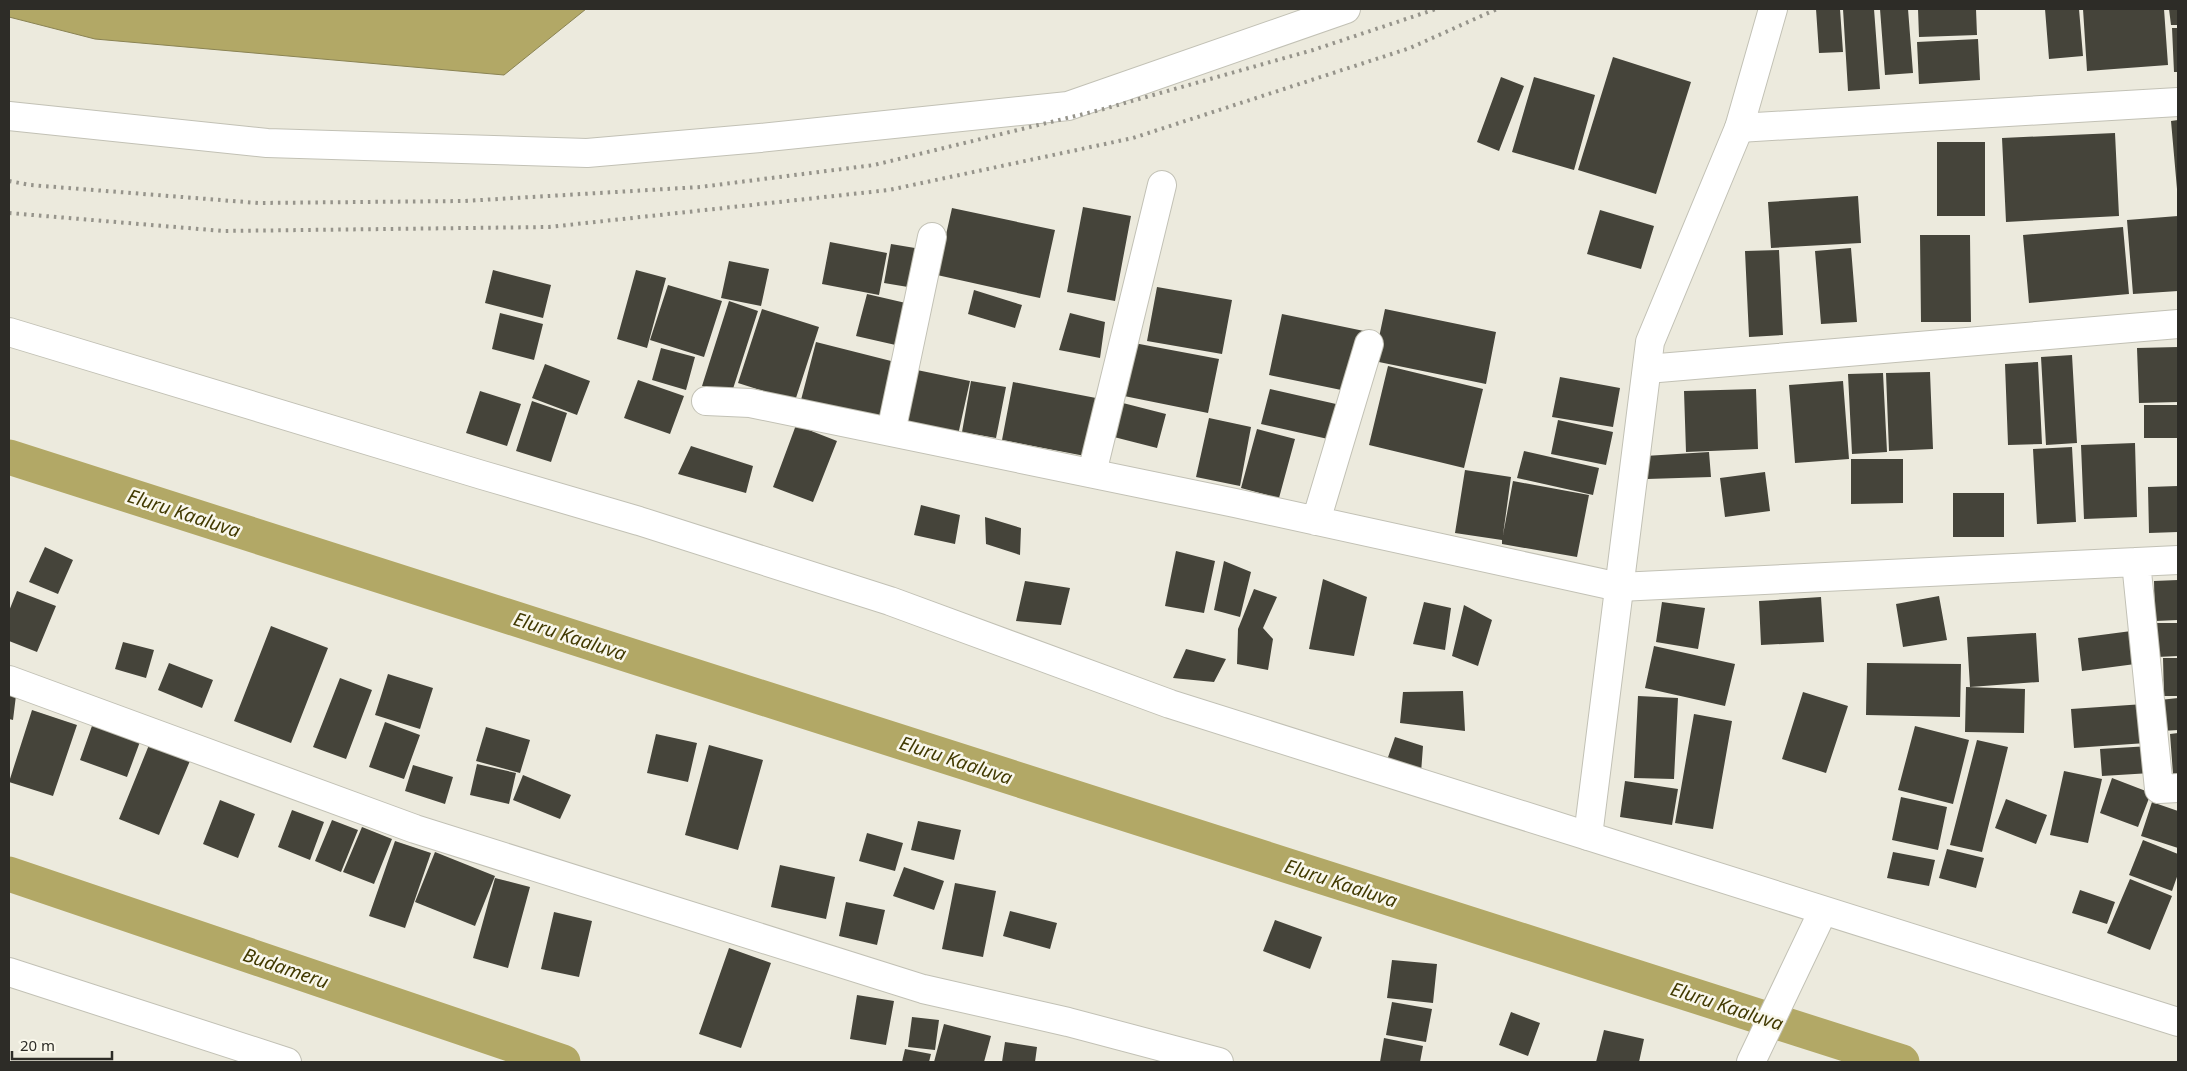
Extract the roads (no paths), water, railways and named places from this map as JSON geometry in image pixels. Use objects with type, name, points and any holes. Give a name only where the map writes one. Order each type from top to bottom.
[{"type":"street","points":[[9,116],[267,143],[597,152],[760,138],[1068,106],[1346,9]]},
{"type":"street","points":[[1588,836],[1650,342],[1739,128],[1773,9]]},
{"type":"street","points":[[1739,128],[2178,102]]},
{"type":"street","points":[[1092,474],[1162,185]]},
{"type":"street","points":[[890,432],[932,238]]},
{"type":"street","points":[[1647,369],[2178,324]]},
{"type":"street","points":[[9,332],[482,476],[639,521],[890,601],[1170,704],[2178,1022]]},
{"type":"street","points":[[1316,521],[1370,344]]},
{"type":"street","points":[[706,401],[750,403],[1316,521],[1620,587],[2178,560]]},
{"type":"street","points":[[2136,562],[2159,789],[2178,788]]},
{"type":"street","points":[[9,680],[415,829],[643,901],[923,989],[1068,1022],[1219,1062]]},
{"type":"street","points":[[1751,1062],[1824,911]]},
{"type":"street","points":[[9,972],[287,1062]]},
{"type":"waterway","name":"Eluru Kaaluva","points":[[9,457],[1902,1062]]},
{"type":"waterway","name":"Budameru","points":[[9,874],[563,1062]]},
{"type":"railway","points":[[9,181],[30,185],[258,203],[464,201],[700,187],[874,165],[1100,110],[1313,50],[1436,9]]},
{"type":"railway","points":[[9,213],[223,231],[549,227],[889,190],[1133,138],[1410,48],[1497,9]]}]
